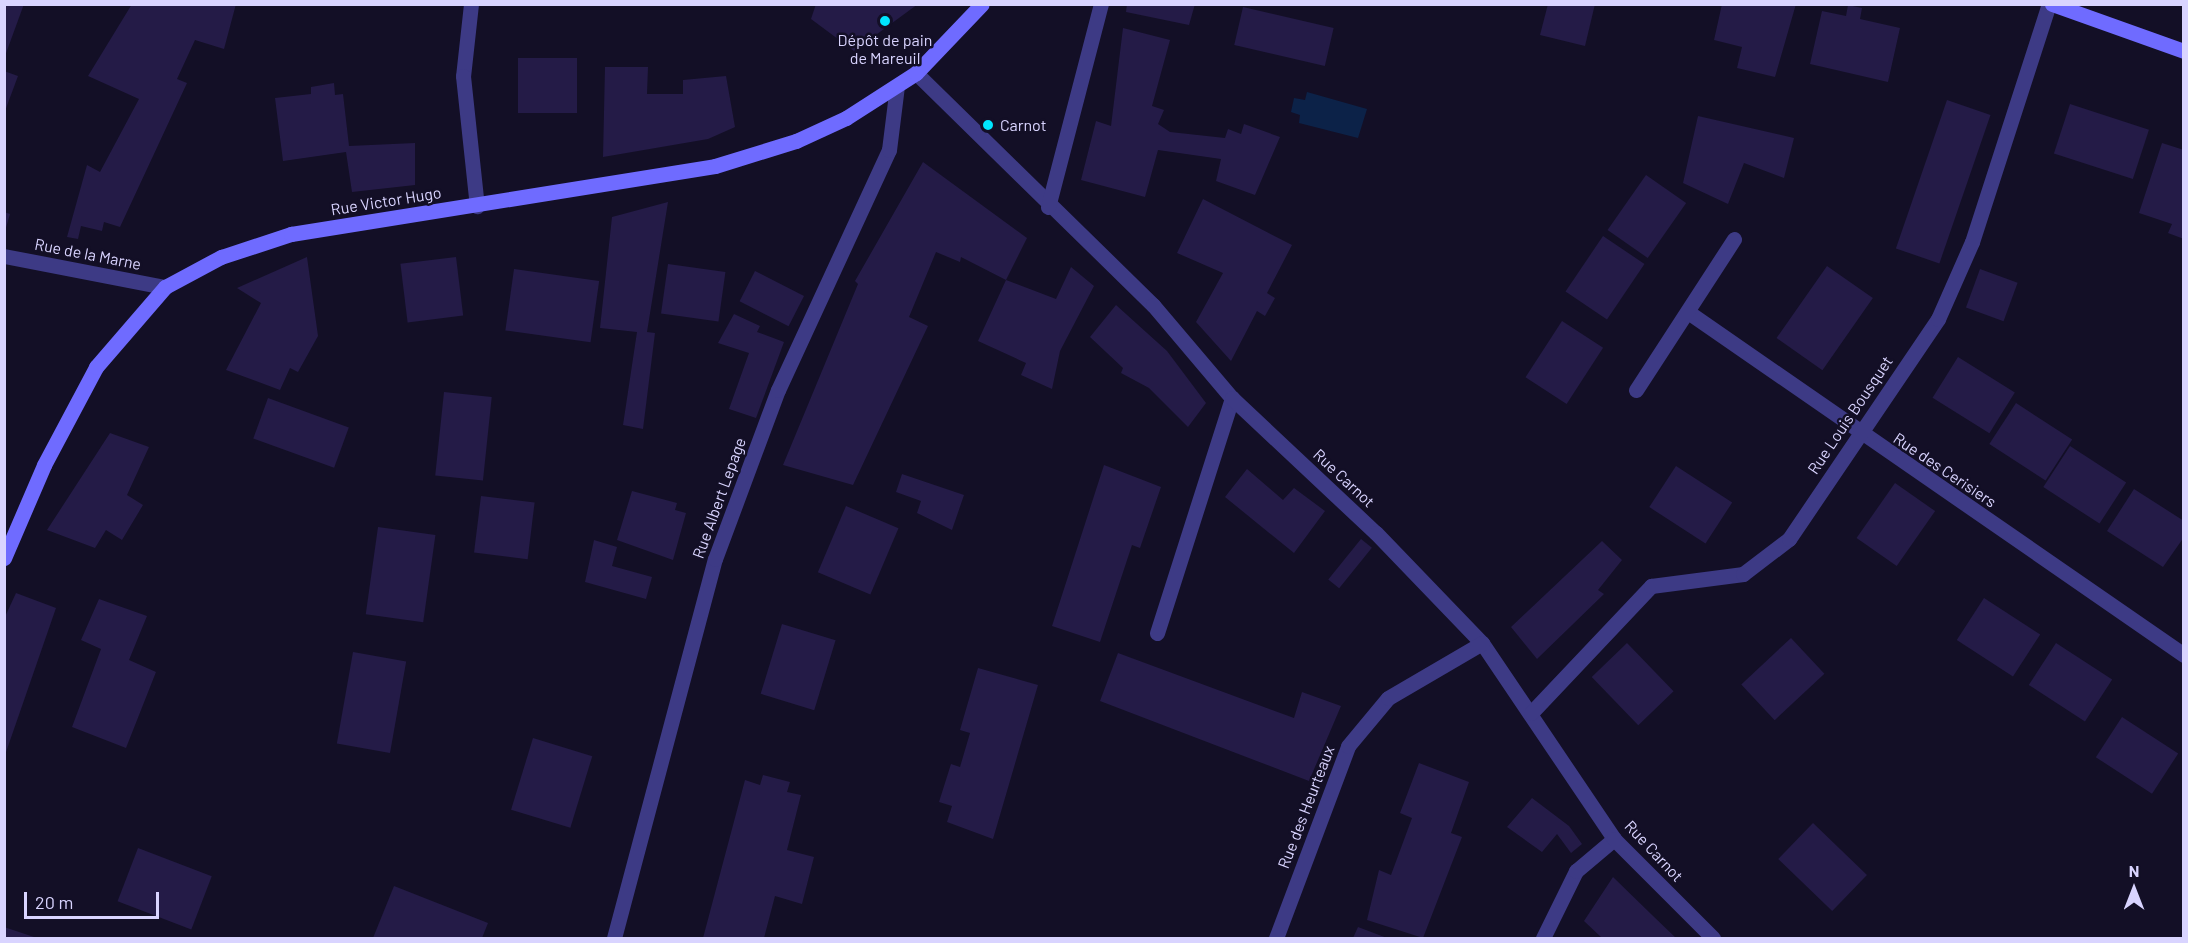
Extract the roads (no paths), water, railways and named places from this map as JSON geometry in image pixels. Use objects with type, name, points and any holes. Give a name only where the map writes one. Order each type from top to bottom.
[{"type":"street","points":[[471,4],[463,76],[477,206]]},
{"type":"street","name":"Rue Victor Hugo","points":[[4,558],[44,465],[96,367],[165,287],[221,257],[291,234],[716,166],[796,141],[897,86],[916,73],[982,4]]},
{"type":"street","points":[[1048,207],[1101,4]]},
{"type":"street","points":[[2050,4],[2184,51]]},
{"type":"street","name":"Rue Louis Bousquet","points":[[1531,713],[1651,586],[1743,574],[1789,539],[1858,432],[1938,319],[1972,242],[2050,4]]},
{"type":"street","name":"Rue Carnot","points":[[916,73],[1048,207],[1153,304],[1232,398],[1376,534],[1482,644],[1531,713],[1614,839],[1713,939]]},
{"type":"street","name":"Rue Albert Lepage","points":[[614,939],[715,559],[778,390],[888,150],[897,86]]},
{"type":"street","points":[[1636,390],[1734,239]]},
{"type":"street","name":"Rue de la Marne","points":[[4,256],[165,287]]},
{"type":"street","name":"Rue des Cerisiers","points":[[1688,312],[2184,656]]},
{"type":"street","points":[[1157,633],[1232,398]]},
{"type":"street","name":"Rue des Heurteaux","points":[[1276,939],[1347,746],[1388,698],[1482,644]]},
{"type":"street","points":[[1543,939],[1576,871],[1614,839]]},
{"type":"water","points":[[1307,92],[1367,109],[1358,138],[1299,123],[1300,115],[1291,112],[1294,98],[1305,100]]},
{"type":"place","name":"Dépôt de pain de Mareuil","points":[[885,21]]},
{"type":"place","name":"Carnot","points":[[988,125]]}]
